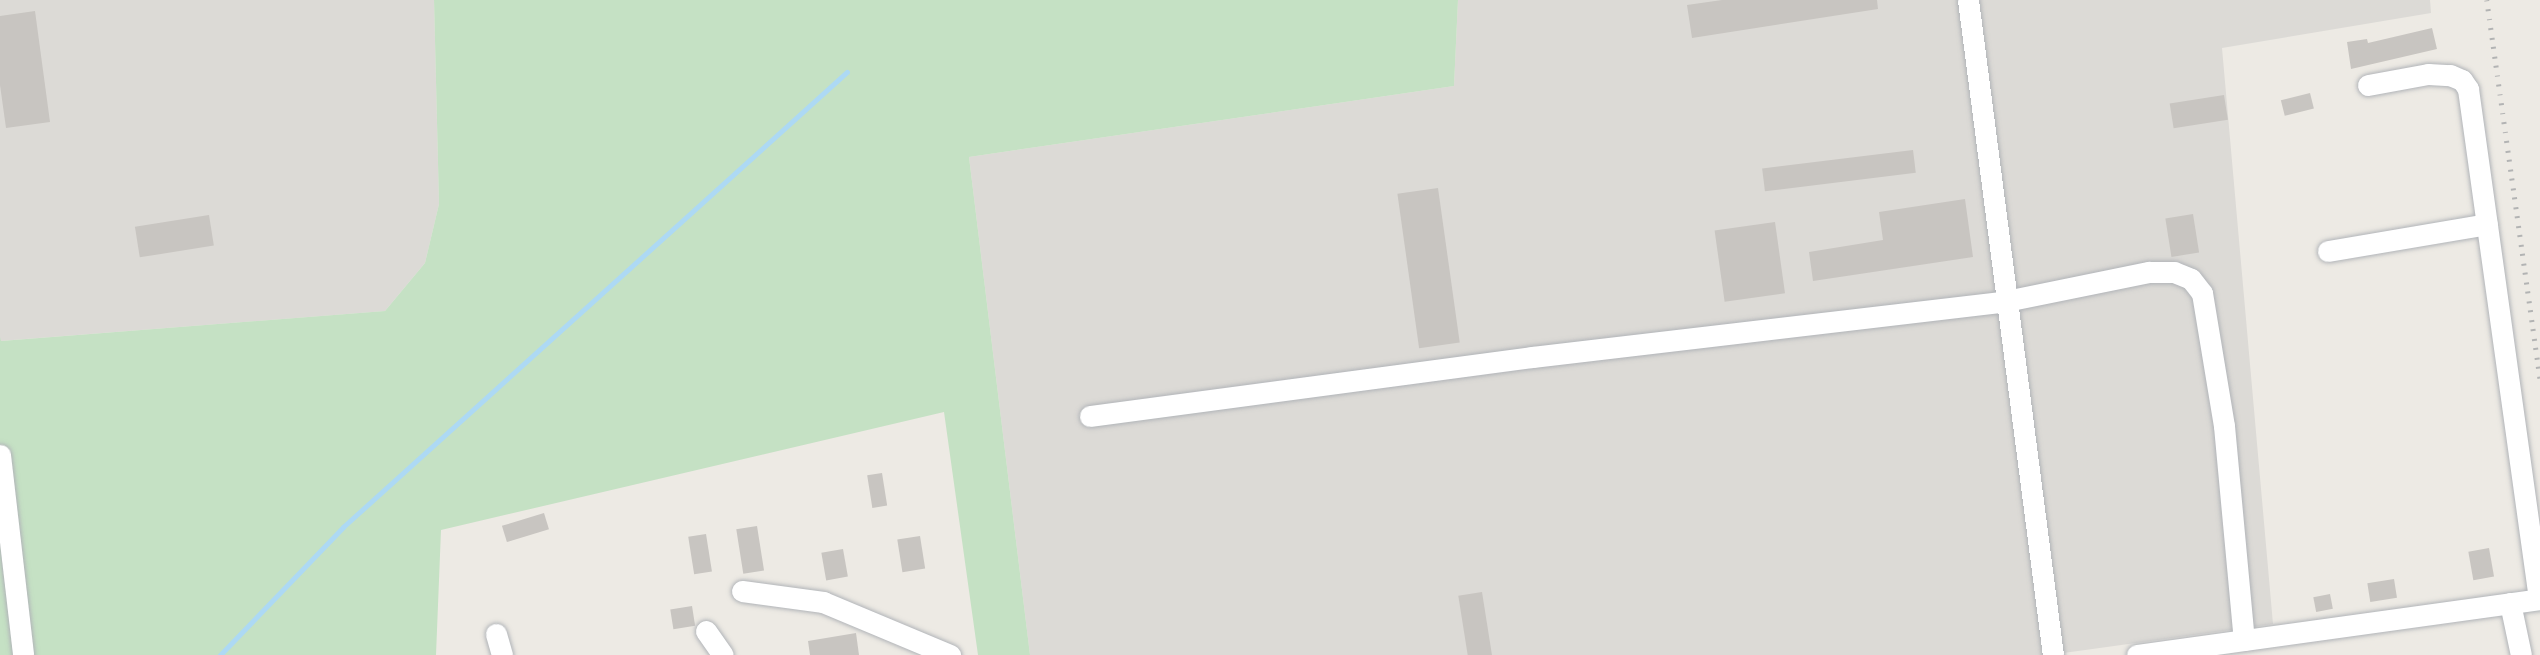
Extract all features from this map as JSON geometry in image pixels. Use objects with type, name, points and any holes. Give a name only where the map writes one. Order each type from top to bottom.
[{"type":"street","points":[[1968,0],[2053,655]]},
{"type":"street","points":[[2137,655],[2539,599],[2468,89],[2462,80],[2428,74],[2368,85]]},
{"type":"street","points":[[2328,251],[2487,224]]},
{"type":"street","points":[[1090,416],[1532,357],[2006,301],[2149,272],[2174,272],[2191,279],[2202,293],[2224,426],[2244,640]]},
{"type":"street","points":[[0,455],[23,655]]},
{"type":"street","points":[[742,591],[823,602],[950,655]]},
{"type":"street","points":[[2510,603],[2520,655]]},
{"type":"street","points":[[706,631],[723,655]]},
{"type":"street","points":[[496,634],[502,655]]},
{"type":"shaded area","points":[[0,0],[434,0],[439,204],[425,263],[385,311],[0,341]]},
{"type":"shaded area","points":[[1458,0],[2430,0],[2431,13],[2222,48],[2273,624],[2049,655],[1030,655],[969,157],[1454,86]]},
{"type":"green space","points":[[434,0],[1458,0],[1454,86],[969,157],[1030,655],[978,655],[944,412],[441,530],[436,655],[0,655],[0,337],[1,341],[385,311],[425,263],[439,204]]},
{"type":"building","points":[[1722,0],[1877,0],[1878,9],[1692,38],[1687,5]]},
{"type":"building","points":[[35,11],[50,122],[6,128],[0,85],[0,16]]},
{"type":"building","points":[[2432,28],[2437,49],[2351,69],[2347,42],[2367,39],[2368,43]]},
{"type":"building","points":[[2310,93],[2314,109],[2285,116],[2281,100]]},
{"type":"building","points":[[2224,95],[2228,120],[2174,128],[2170,104]]},
{"type":"building","points":[[1913,150],[1916,173],[1765,191],[1762,169]]},
{"type":"building","points":[[1438,188],[1460,342],[1419,348],[1397,194]]},
{"type":"building","points":[[1965,199],[1973,257],[1813,281],[1809,252],[1883,240],[1879,212]]},
{"type":"building","points":[[2193,214],[2199,253],[2171,257],[2165,218]]},
{"type":"building","points":[[209,215],[214,246],[140,257],[135,227]]},
{"type":"building","points":[[1775,222],[1785,293],[1725,302],[1715,230]]},
{"type":"building","points":[[882,473],[887,506],[872,508],[867,475]]},
{"type":"building","points":[[544,513],[549,529],[507,542],[502,526]]},
{"type":"building","points":[[757,526],[764,570],[743,574],[736,529]]},
{"type":"building","points":[[706,534],[712,572],[694,574],[688,537]]},
{"type":"building","points":[[920,536],[925,569],[902,572],[897,540]]},
{"type":"building","points":[[2489,548],[2494,577],[2473,580],[2468,552]]},
{"type":"building","points":[[843,549],[848,577],[826,580],[821,553]]},
{"type":"building","points":[[2394,579],[2397,598],[2370,602],[2367,583]]},
{"type":"building","points":[[1482,592],[1492,655],[1468,655],[1458,596]]},
{"type":"building","points":[[2330,594],[2333,609],[2316,612],[2313,597]]},
{"type":"building","points":[[692,606],[695,626],[673,629],[670,609]]},
{"type":"building","points":[[856,633],[859,655],[810,655],[808,641]]},
{"type":"waterway","points":[[220,655],[343,527],[847,72]]},
{"type":"railway","points":[[2487,0],[2540,378]]}]
